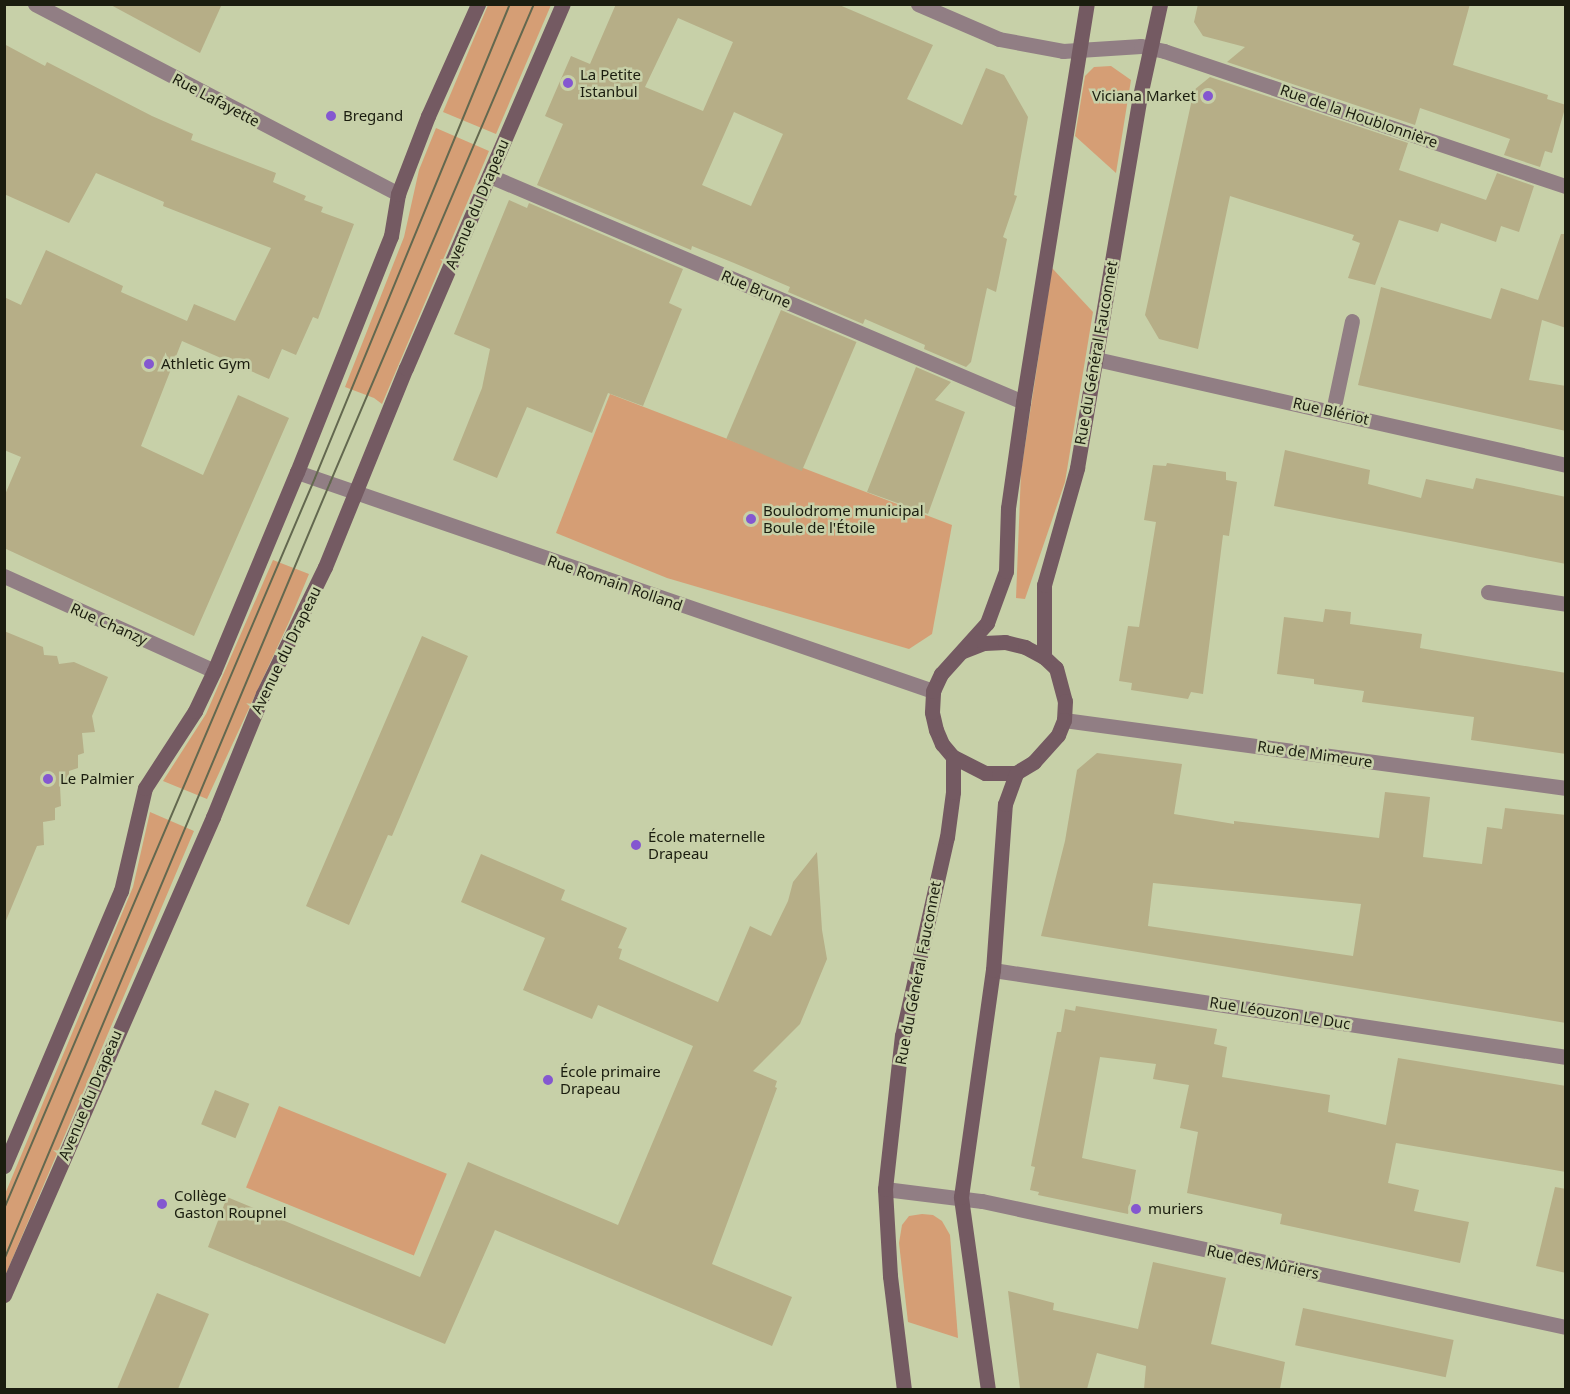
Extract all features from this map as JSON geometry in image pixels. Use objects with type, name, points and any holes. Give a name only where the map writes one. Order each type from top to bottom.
[{"type":"main road","points":[[4,1166],[121,891],[145,788],[195,711],[214,671],[297,472],[391,236],[398,194],[428,116],[478,4]]},
{"type":"main road","name":"Avenue du Drapeau","points":[[4,1294],[213,817],[263,694],[304,615],[357,493],[406,368],[563,4]]},
{"type":"main road","points":[[963,651],[984,643],[1005,642],[1025,647],[1044,657],[1056,668],[1065,701],[1064,720],[1050,747],[1034,762],[1016,773],[985,773],[953,757],[942,744],[936,730],[932,712],[933,691],[941,674],[987,623],[1006,571],[1008,508],[1023,402],[1087,4]]},
{"type":"main road","name":"Rue du Général Fauconnet","points":[[1044,657],[1044,585],[1077,468],[1140,96],[1161,4]]},
{"type":"main road","name":"Rue du Général Fauconnet","points":[[904,1389],[890,1276],[885,1189],[902,1036],[947,837],[953,792],[953,757]]},
{"type":"main road","points":[[988,1389],[961,1197],[993,970],[1005,804],[1016,773]]},
{"type":"street","name":"Rue Lafayette","points":[[35,4],[398,194]]},
{"type":"street","points":[[918,4],[999,39],[1063,51],[1141,46],[1152,48]]},
{"type":"street","name":"Rue de la Houblonnière","points":[[1152,48],[1566,186]]},
{"type":"street","name":"Rue Brune","points":[[490,176],[1023,402]]},
{"type":"street","points":[[1333,411],[1352,321]]},
{"type":"street","name":"Rue Blériot","points":[[1096,359],[1566,465]]},
{"type":"street","name":"Rue Romain Rolland","points":[[297,472],[933,691]]},
{"type":"street","name":"Rue Chanzy","points":[[4,576],[214,671]]},
{"type":"street","points":[[1488,592],[1566,604]]},
{"type":"street","name":"Rue de Mimeure","points":[[1064,720],[1566,788]]},
{"type":"street","name":"Rue Léouzon Le Duc","points":[[993,970],[1566,1057]]},
{"type":"street","points":[[885,1189],[961,1197]]},
{"type":"street","name":"Rue des Mûriers","points":[[961,1197],[1566,1327]]},
{"type":"shaded area","points":[[488,5],[551,5],[496,134],[443,112]]},
{"type":"shaded area","points":[[1111,66],[1131,80],[1116,173],[1075,136],[1085,76],[1094,67]]},
{"type":"shaded area","points":[[436,128],[489,151],[382,404],[374,398],[345,387],[404,237],[419,170]]},
{"type":"shaded area","points":[[1052,268],[1093,312],[1065,482],[1025,599],[1016,598],[1021,472]]},
{"type":"shaded area","name":"Boulodrome municipal Boule de l'Étoile","points":[[610,394],[952,525],[932,634],[909,649],[667,578],[556,533]]},
{"type":"shaded area","points":[[273,560],[309,574],[207,799],[163,781],[206,714]]},
{"type":"shaded area","points":[[150,812],[194,831],[5,1276],[5,1194],[133,887]]},
{"type":"shaded area","points":[[279,1106],[447,1174],[414,1255],[246,1188]]},
{"type":"shaded area","points":[[933,1215],[942,1221],[950,1235],[958,1338],[908,1322],[899,1243],[902,1225],[909,1216]]},
{"type":"building","points":[[109,4],[222,4],[200,53]]},
{"type":"building","points":[[616,4],[837,4],[933,45],[907,99],[962,125],[986,68],[1004,75],[1028,117],[1014,195],[1017,196],[1003,237],[1007,239],[996,292],[987,288],[971,362],[966,367],[924,349],[925,345],[865,319],[863,324],[788,292],[790,287],[734,263],[692,246],[691,250],[537,185],[563,124],[545,116],[571,56],[590,64]],"holes":[[[678,18],[733,42],[703,111],[645,87]],[[734,112],[783,134],[751,206],[702,185]]]},
{"type":"building","points":[[1198,4],[1470,4],[1453,65],[1548,95],[1547,99],[1566,105],[1552,153],[1545,151],[1540,167],[1504,155],[1510,139],[1420,108],[1415,125],[1227,62],[1245,47],[1203,36],[1194,22]]},
{"type":"building","points":[[4,44],[45,66],[47,62],[152,116],[193,134],[191,140],[276,173],[273,182],[306,196],[304,200],[323,207],[321,212],[354,224],[318,319],[313,317],[296,355],[282,349],[269,379],[182,341],[141,446],[203,475],[238,395],[289,418],[194,636],[4,548],[4,497],[21,457],[4,450],[4,297],[21,305],[46,250],[123,286],[121,292],[187,321],[194,304],[235,321],[271,248],[163,206],[164,202],[96,173],[69,223],[4,194]]},
{"type":"building","points":[[1210,77],[1408,143],[1399,170],[1486,200],[1497,173],[1534,186],[1519,232],[1501,226],[1496,242],[1441,223],[1438,232],[1399,220],[1375,285],[1348,278],[1360,243],[1352,240],[1354,235],[1230,196],[1198,349],[1159,339],[1145,315],[1194,90]]},
{"type":"building","points":[[509,200],[527,208],[529,203],[683,269],[669,303],[682,309],[643,406],[608,393],[592,433],[527,407],[497,478],[453,460],[482,388],[490,349],[454,334]]},
{"type":"building","points":[[1561,234],[1566,234],[1566,328],[1542,320],[1529,380],[1566,386],[1566,431],[1358,385],[1381,287],[1491,319],[1501,288],[1538,300]]},
{"type":"building","points":[[781,310],[856,342],[802,471],[726,439]]},
{"type":"building","points":[[916,367],[951,382],[935,400],[965,412],[928,514],[867,492]]},
{"type":"building","points":[[1285,450],[1370,470],[1368,484],[1421,498],[1426,479],[1473,489],[1476,478],[1566,497],[1566,564],[1274,506]]},
{"type":"building","points":[[1167,463],[1226,472],[1226,480],[1237,482],[1229,536],[1223,535],[1203,694],[1191,692],[1188,699],[1131,690],[1132,683],[1119,681],[1128,626],[1139,627],[1156,522],[1144,520],[1153,465],[1166,466]]},
{"type":"building","points":[[1325,609],[1351,612],[1350,624],[1422,634],[1420,648],[1566,673],[1566,754],[1471,740],[1474,717],[1362,702],[1364,691],[1314,684],[1314,679],[1277,674],[1284,617],[1323,622]]},
{"type":"building","points":[[4,631],[43,647],[44,655],[57,656],[59,664],[74,662],[108,677],[92,716],[95,732],[82,733],[84,753],[78,755],[78,768],[69,771],[69,784],[60,786],[61,806],[55,808],[55,820],[43,822],[44,845],[37,846],[5,923]]},
{"type":"building","points":[[422,636],[468,656],[392,836],[388,835],[349,925],[306,906]]},
{"type":"building","points":[[1097,753],[1182,764],[1174,814],[1234,824],[1234,821],[1379,838],[1385,792],[1430,797],[1423,857],[1482,864],[1487,827],[1502,829],[1505,808],[1566,815],[1566,1023],[1041,936],[1065,841],[1077,770]],"holes":[[[1153,883],[1361,904],[1353,956],[1148,926]]]},
{"type":"building","points":[[817,852],[822,930],[827,959],[800,1024],[753,1071],[777,1081],[775,1087],[777,1088],[712,1264],[792,1297],[772,1346],[495,1230],[445,1344],[208,1247],[227,1197],[420,1277],[468,1162],[618,1225],[693,1046],[598,1005],[592,1019],[523,990],[545,938],[461,902],[481,854],[565,890],[561,900],[627,928],[618,948],[622,949],[619,959],[718,1002],[750,926],[771,936],[788,901],[793,882]]},
{"type":"building","points":[[1076,1006],[1217,1029],[1214,1044],[1227,1047],[1222,1077],[1330,1095],[1328,1112],[1386,1125],[1398,1058],[1566,1086],[1566,1172],[1396,1143],[1388,1183],[1419,1190],[1414,1211],[1469,1222],[1460,1263],[1280,1224],[1282,1214],[1187,1193],[1198,1132],[1180,1128],[1189,1085],[1153,1079],[1156,1064],[1100,1057],[1082,1158],[1136,1170],[1128,1214],[1038,1195],[1039,1192],[1030,1190],[1035,1167],[1031,1166],[1057,1032],[1061,1032],[1065,1009],[1075,1011]]},
{"type":"building","points":[[215,1090],[249,1104],[235,1138],[201,1124]]},
{"type":"building","points":[[1555,1187],[1566,1189],[1566,1273],[1536,1266]]},
{"type":"building","points":[[1153,1262],[1226,1278],[1211,1344],[1285,1362],[1280,1389],[1144,1389],[1146,1366],[1097,1353],[1087,1389],[1020,1389],[1008,1291],[1054,1303],[1053,1310],[1138,1329]]},
{"type":"building","points":[[157,1293],[209,1314],[178,1389],[117,1389]]},
{"type":"building","points":[[1303,1308],[1454,1340],[1446,1377],[1295,1345]]},
{"type":"tram line","points":[[4,1209],[315,478],[510,4]]},
{"type":"tram line","points":[[4,1260],[534,4]]},
{"type":"place","name":"La Petite Istanbul","points":[[568,83]]},
{"type":"place","name":"Viciana Market","points":[[1208,96]]},
{"type":"place","name":"Bregand","points":[[331,116]]},
{"type":"place","name":"Athletic Gym","points":[[149,364]]},
{"type":"place","name":"Boulodrome municipal Boule de l'Étoile","points":[[751,519]]},
{"type":"place","name":"Le Palmier","points":[[48,779]]},
{"type":"place","name":"École maternelle Drapeau","points":[[636,845]]},
{"type":"place","name":"École primaire Drapeau","points":[[548,1080]]},
{"type":"place","name":"Collège Gaston Roupnel","points":[[162,1204]]},
{"type":"place","name":"muriers","points":[[1136,1209]]}]
